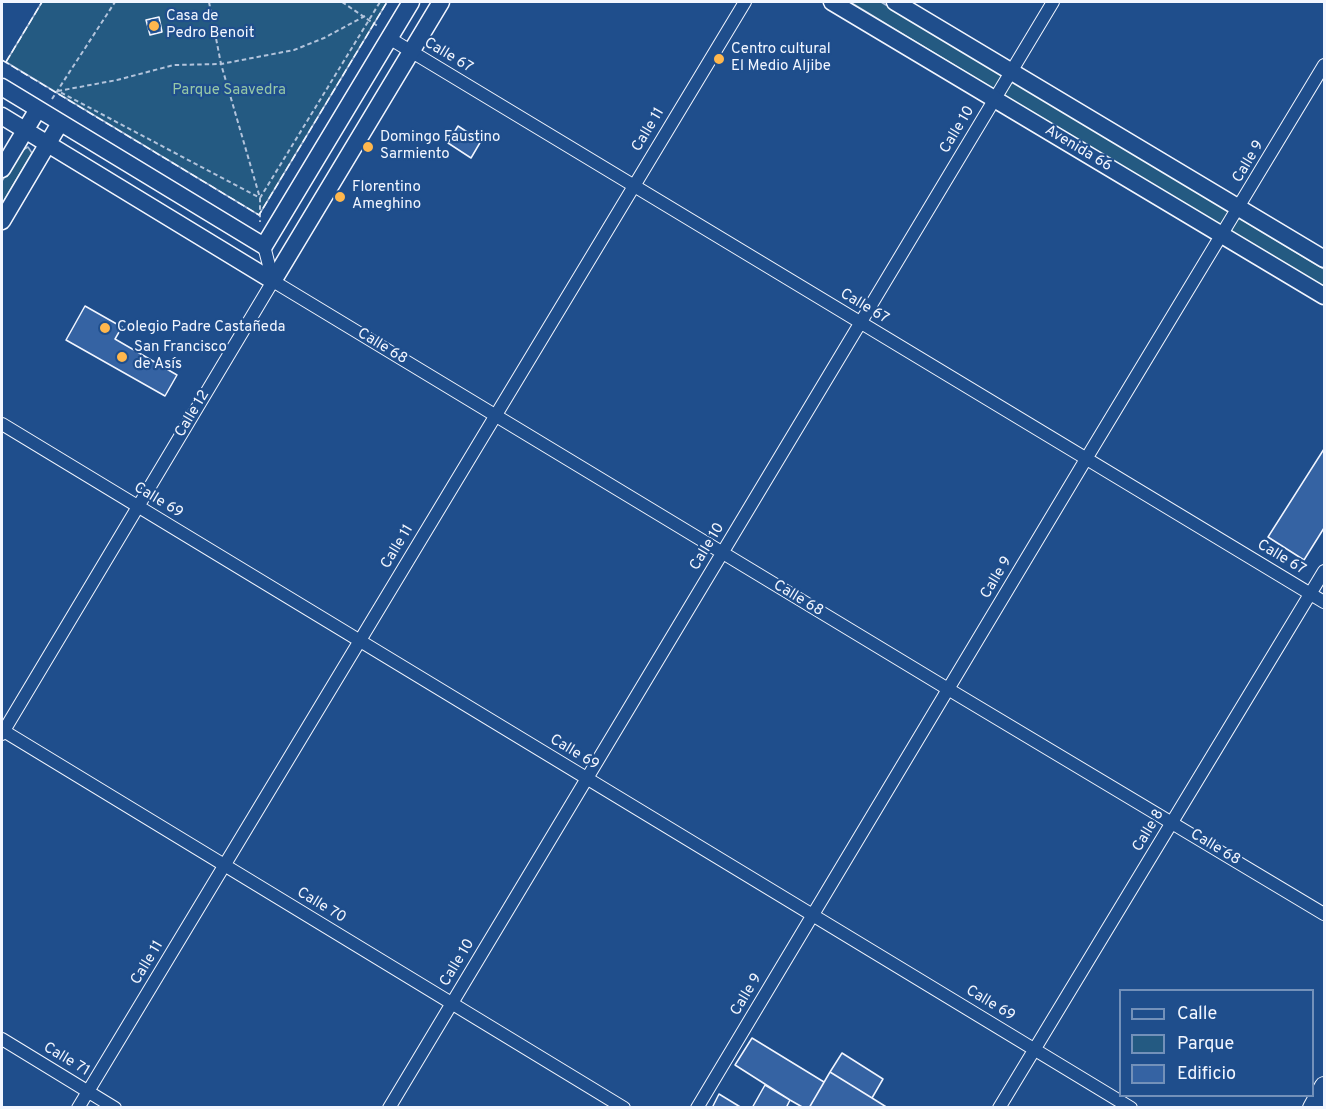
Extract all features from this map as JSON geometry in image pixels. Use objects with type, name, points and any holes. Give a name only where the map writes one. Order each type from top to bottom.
[{"type":"main road","points":[[2,87],[264,246],[386,35],[411,2]]},
{"type":"main road","name":"Calle 12","points":[[273,281],[441,2]]},
{"type":"main road","name":"Avenida 66","points":[[832,2],[1324,296]]},
{"type":"main road","points":[[895,2],[1324,259]]},
{"type":"main road","points":[[2,169],[38,109]]},
{"type":"main road","name":"Calle 68","points":[[2,116],[273,281]]},
{"type":"main road","points":[[2,221],[60,123]]},
{"type":"main road","points":[[1312,1107],[1324,1086]]},
{"type":"street","name":"Calle 11","points":[[78,1107],[745,2]]},
{"type":"street","name":"Calle 10","points":[[389,1107],[1053,2]]},
{"type":"street","name":"Calle 67","points":[[386,35],[1324,602]]},
{"type":"street","name":"Calle 9","points":[[697,1107],[1324,65]]},
{"type":"street","points":[[264,246],[273,281]]},
{"type":"street","name":"Calle 68","points":[[273,281],[1324,914]]},
{"type":"street","name":"Calle 12","points":[[2,732],[273,281]]},
{"type":"street","name":"Calle 69","points":[[2,424],[1131,1107]]},
{"type":"street","name":"Calle 8","points":[[999,1107],[1324,571]]},
{"type":"street","points":[[1311,594],[1324,591]]},
{"type":"street","name":"Calle 70","points":[[2,732],[624,1107]]},
{"type":"street","name":"Calle 71","points":[[2,1039],[115,1107]]},
{"type":"path","points":[[52,99],[115,2]]},
{"type":"path","points":[[210,2],[221,64],[260,198],[260,222]]},
{"type":"path","points":[[342,2],[365,16],[386,35]]},
{"type":"path","points":[[260,198],[380,2]]},
{"type":"path","points":[[58,91],[117,80],[174,65],[221,64],[294,50],[324,38],[365,16]]},
{"type":"path","points":[[58,91],[260,198]]},
{"type":"green space","name":"Parque Saavedra","points":[[42,2],[387,2],[259,215],[6,62]]},
{"type":"green space","points":[[850,2],[881,2],[1324,269],[1324,290]]},
{"type":"green space","points":[[28,147],[32,153],[2,204],[2,181],[19,152]]},
{"type":"building","name":"Casa de Pedro Benoit","points":[[159,17],[162,32],[150,35],[146,20]]},
{"type":"building","points":[[458,126],[481,141],[471,158],[448,143]]},
{"type":"building","name":"San Francisco de Asís","points":[[85,306],[122,327],[115,339],[177,375],[165,396],[66,340]]},
{"type":"building","points":[[1324,449],[1324,528],[1304,560],[1268,537]]},
{"type":"building","points":[[752,1038],[824,1082],[809,1108],[804,1108],[790,1100],[735,1065]]},
{"type":"building","points":[[842,1053],[883,1079],[872,1098],[830,1072]]},
{"type":"building","points":[[830,1072],[872,1098],[888,1108],[809,1108]]},
{"type":"building","points":[[765,1085],[790,1100],[786,1108],[752,1108]]},
{"type":"building","points":[[719,1094],[742,1108],[712,1108]]},
{"type":"fence","points":[[6,62],[42,2]]},
{"type":"fence","points":[[2,60],[259,215],[387,2]]},
{"type":"place","name":"Casa de Pedro Benoit","points":[[154,26]]},
{"type":"place","name":"Centro cultural El Medio Aljibe","points":[[719,59]]},
{"type":"place","name":"Domingo Faustino Sarmiento","points":[[368,147]]},
{"type":"place","name":"Florentino Ameghino","points":[[340,197]]},
{"type":"place","name":"Colegio Padre Castañeda","points":[[105,328]]},
{"type":"place","name":"San Francisco de Asís","points":[[122,357]]}]
